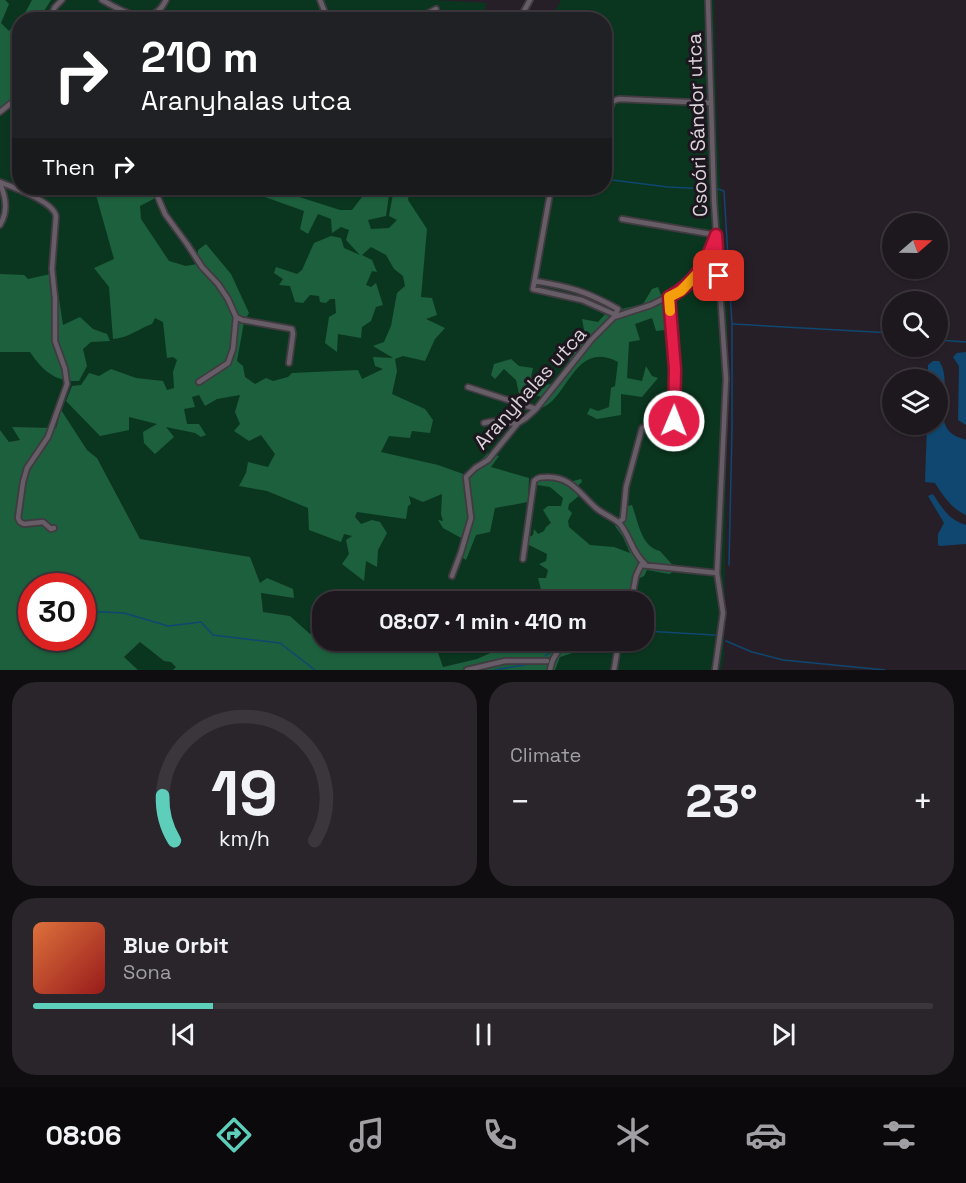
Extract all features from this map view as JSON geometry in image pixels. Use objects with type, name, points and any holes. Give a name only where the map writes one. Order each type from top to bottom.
[{"type":"street","points":[[102,0],[124,12]]},
{"type":"street","points":[[156,12],[166,0]]},
{"type":"street","name":"Csoóri Sándor utca","points":[[708,0],[716,235],[726,379],[717,573],[723,613],[715,670]]},
{"type":"street","points":[[432,12],[436,9]]},
{"type":"street","points":[[613,101],[634,98],[711,103]]},
{"type":"street","points":[[0,112],[12,102]]},
{"type":"street","points":[[0,183],[6,209],[0,225]]},
{"type":"street","points":[[28,195],[46,203],[55,211],[52,265],[55,341],[65,369],[67,384],[48,437],[27,468],[18,518],[24,524],[43,522],[51,529],[54,528]]},
{"type":"street","points":[[157,195],[165,214],[201,267],[218,284],[236,317],[233,349],[228,363],[199,382]]},
{"type":"street","points":[[550,195],[535,281],[573,288],[590,294],[618,309],[615,316]]},
{"type":"street","points":[[622,219],[716,235]]},
{"type":"street","name":"Aranyhalas utca","points":[[452,576],[471,518],[466,477],[488,460],[518,423],[536,408],[591,340],[615,316],[669,297],[685,288],[704,266],[716,235]]},
{"type":"street","name":"Aranyhalas utca","points":[[535,281],[533,289],[582,300],[615,316]]},
{"type":"street","points":[[619,522],[623,519],[626,488],[642,428],[650,425],[673,428],[675,369],[669,297]]},
{"type":"street","points":[[236,317],[292,329],[294,334],[289,363]]},
{"type":"street","points":[[468,387],[536,408]]},
{"type":"street","points":[[484,423],[493,420],[509,424],[518,423]]},
{"type":"street","points":[[523,559],[534,481],[536,478],[555,477],[578,488],[598,510],[619,522],[636,553],[645,564]]},
{"type":"street","points":[[633,591],[639,566],[645,564],[717,573]]},
{"type":"street","points":[[550,670],[553,656],[560,651]]},
{"type":"street","points":[[614,670],[617,651]]},
{"type":"street","points":[[467,670],[505,661],[547,661]]},
{"type":"green space","points":[[0,0],[434,0],[487,3],[484,12],[12,12],[12,195],[612,195],[612,12],[555,12],[561,0],[714,0],[717,128],[728,317],[724,657],[721,670],[555,670],[559,657],[578,651],[654,651],[654,591],[312,591],[312,632],[310,634],[290,616],[263,612],[261,593],[293,598],[293,589],[260,583],[250,557],[140,539],[97,458],[87,450],[60,411],[56,428],[13,427],[21,440],[9,442],[0,430]]},
{"type":"green space","points":[[0,0],[5,0],[9,4],[1,23],[9,31],[12,28],[12,104],[0,115]]},
{"type":"green space","points":[[32,0],[51,0],[43,12],[26,12]]},
{"type":"green space","points":[[96,195],[161,195],[140,206],[141,219],[169,261],[186,266],[197,264],[198,250],[206,244],[231,274],[249,313],[244,322],[237,361],[243,366],[245,377],[255,384],[266,378],[273,381],[288,377],[292,373],[358,370],[362,379],[383,369],[375,366],[373,357],[393,358],[373,346],[384,342],[391,326],[397,293],[405,286],[403,276],[394,269],[386,255],[371,247],[362,255],[372,260],[377,272],[372,271],[366,285],[371,287],[376,283],[383,305],[376,307],[371,321],[362,327],[361,338],[338,334],[337,352],[325,343],[329,317],[336,313],[335,299],[330,299],[326,303],[320,302],[319,296],[310,295],[303,303],[295,302],[290,286],[279,285],[283,279],[274,273],[276,267],[297,274],[302,270],[314,243],[331,236],[341,238],[344,248],[360,255],[346,240],[349,230],[341,227],[332,233],[331,219],[318,214],[308,234],[300,229],[304,211],[260,195],[293,195],[340,210],[352,210],[362,197],[360,195],[389,195],[386,216],[368,220],[371,229],[389,228],[397,220],[389,216],[393,195],[409,195],[408,200],[427,229],[421,297],[432,298],[437,315],[426,319],[445,328],[435,339],[425,361],[403,356],[395,359],[397,371],[392,394],[425,409],[433,420],[430,433],[412,431],[410,438],[389,436],[381,452],[438,465],[466,475],[488,453],[499,456],[491,467],[529,478],[528,502],[495,508],[490,532],[476,535],[466,560],[459,555],[463,539],[443,528],[438,520],[443,521],[442,494],[423,502],[409,496],[411,504],[408,506],[406,519],[357,512],[355,517],[361,524],[372,520],[380,522],[387,533],[378,550],[377,567],[366,561],[364,581],[342,564],[349,554],[346,540],[352,536],[344,534],[341,542],[309,530],[308,508],[267,491],[239,486],[246,473],[248,462],[268,467],[275,454],[261,435],[249,441],[234,431],[240,424],[235,412],[240,395],[217,399],[205,406],[199,395],[192,397],[195,407],[184,409],[187,424],[199,424],[206,435],[201,437],[195,433],[166,427],[174,437],[155,454],[144,443],[143,432],[157,424],[129,417],[129,430],[100,436],[66,401],[72,386],[81,385],[89,373],[99,376],[111,369],[136,378],[163,381],[167,390],[174,388],[173,372],[177,360],[173,357],[167,358],[163,322],[155,318],[152,324],[113,339],[109,287],[94,268],[114,259]]},
{"type":"green space","points":[[55,273],[63,325],[80,317],[93,329],[107,334],[110,341],[91,342],[83,349],[87,366],[79,381],[63,380],[50,374],[30,352],[0,352],[0,274],[24,275],[28,279]]},
{"type":"green space","points":[[658,287],[661,295],[672,290],[675,297],[672,300],[678,366],[677,433],[671,433],[670,356],[665,330],[656,331],[652,318],[635,324],[640,340],[629,342],[627,378],[642,381],[646,366],[652,376],[658,378],[642,397],[621,394],[621,415],[597,419],[587,414],[590,408],[598,411],[609,407],[611,388],[615,386],[618,362],[603,357],[591,358],[581,364],[550,403],[541,408],[540,396],[519,394],[516,380],[504,369],[495,379],[491,375],[494,364],[511,359],[519,366],[533,368],[531,377],[543,386],[554,383],[568,365],[572,351],[585,335],[582,319],[598,322],[606,313],[619,306],[622,309],[643,304],[652,289]]},
{"type":"green space","points":[[61,410],[87,450],[97,458],[140,539],[250,557],[260,583],[267,578],[293,589],[294,598],[261,593],[263,612],[290,616],[310,634],[312,632],[312,651],[437,651],[443,667],[477,659],[490,653],[489,651],[579,651],[560,657],[555,670],[173,670],[176,667],[171,662],[164,661],[140,642],[124,657],[138,670],[0,670],[0,430],[9,442],[20,440],[12,427],[56,428]]},
{"type":"green space","points":[[547,474],[573,481],[581,479],[582,482],[575,488],[580,495],[569,504],[568,509],[572,513],[568,521],[569,527],[590,545],[614,547],[630,553],[615,526],[624,507],[632,505],[644,539],[654,549],[660,551],[677,570],[669,574],[647,570],[644,576],[634,581],[632,591],[541,591],[538,578],[546,578],[548,570],[539,564],[546,561],[547,554],[527,544],[527,538],[533,535],[534,529],[538,534],[544,531],[551,523],[543,510],[548,506],[561,506],[563,498],[550,487],[537,485],[531,481]]},
{"type":"green space","points":[[140,642],[164,661],[171,661],[176,667],[173,670],[138,670],[124,657]]},
{"type":"green space","points":[[437,651],[489,651],[490,653],[477,659],[443,667]]},
{"type":"water","points":[[966,352],[966,425],[958,420],[959,366],[953,357],[957,353]]},
{"type":"water","points":[[933,361],[939,361],[943,369],[928,369],[928,365]]},
{"type":"water","points":[[948,429],[966,440],[966,515],[952,505],[935,483],[925,482],[927,435],[948,435]]},
{"type":"water","points":[[933,494],[950,517],[966,525],[966,544],[938,545],[938,534],[944,523],[928,496]]},
{"type":"waterway","points":[[612,180],[708,189]]},
{"type":"waterway","points":[[718,189],[724,191],[732,324],[729,565]]},
{"type":"waterway","points":[[733,324],[882,332]]},
{"type":"waterway","points":[[948,341],[966,342]]},
{"type":"waterway","points":[[96,612],[124,613],[168,626],[201,622],[213,635],[280,643],[315,670]]},
{"type":"waterway","points":[[654,632],[715,635]]},
{"type":"waterway","points":[[726,641],[752,652],[783,660],[885,670]]},
{"type":"waterway","points":[[545,656],[552,651]]},
{"type":"waterway","points":[[495,670],[535,663]]},
{"type":"slow traffic","points":[[670,311],[669,297],[685,288],[696,275]]},
{"type":"route","points":[[674,421],[675,369],[669,297],[685,288],[704,266],[716,235],[719,276]]}]
